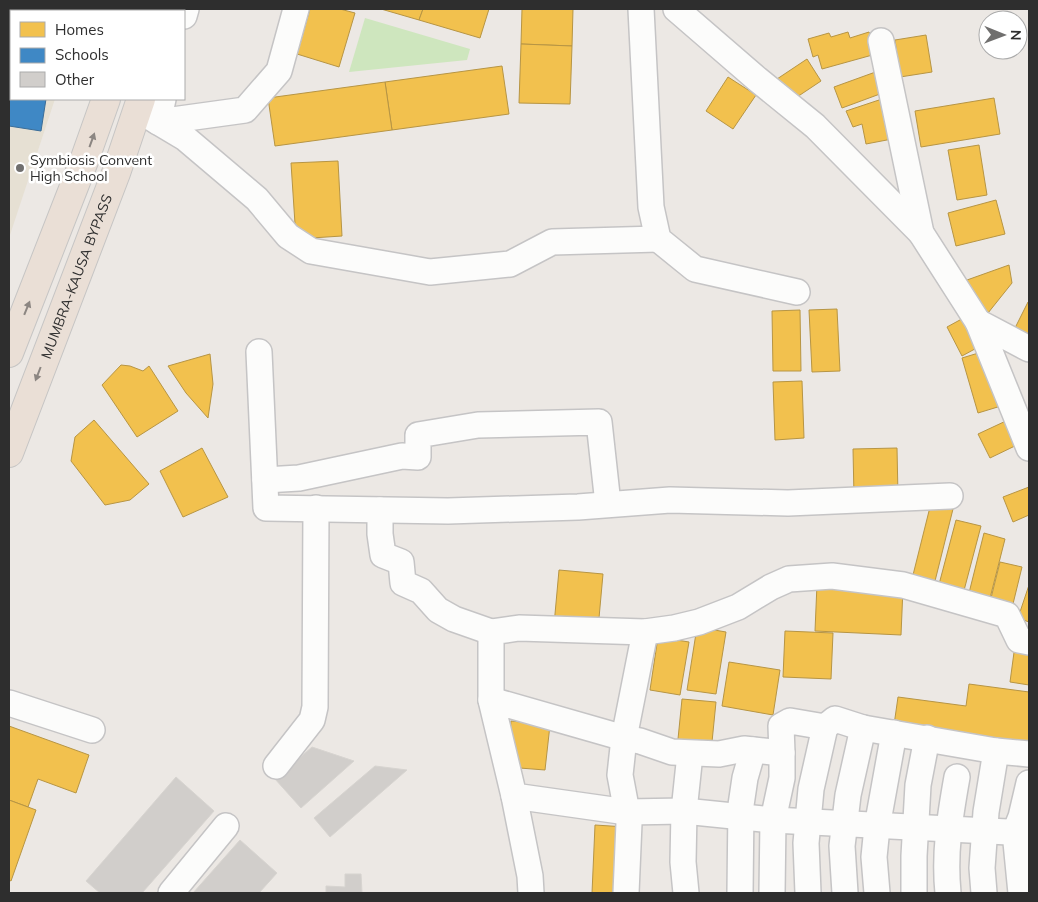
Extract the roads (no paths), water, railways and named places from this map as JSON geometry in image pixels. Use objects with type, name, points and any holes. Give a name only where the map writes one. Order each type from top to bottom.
[{"type":"highway","points":[[9,353],[84,161],[106,100]]},
{"type":"highway","name":"MUMBRA-KAUSA BYPASS","points":[[9,453],[150,107]]},
{"type":"street","points":[[150,107],[245,110],[279,71],[296,9]]},
{"type":"street","points":[[641,9],[651,207],[658,239],[696,270],[797,292]]},
{"type":"street","points":[[676,9],[820,131],[921,233],[978,322],[1029,448]]},
{"type":"street","points":[[881,41],[921,233]]},
{"type":"street","points":[[150,107],[257,199],[288,236],[310,251],[430,272],[510,264],[552,242],[658,239]]},
{"type":"street","points":[[978,322],[1029,349]]},
{"type":"street","points":[[259,352],[266,508],[448,511],[670,500],[788,503],[950,496]]},
{"type":"street","points":[[265,480],[299,478],[402,456],[418,456],[418,435],[478,425],[599,422],[608,504]]},
{"type":"street","points":[[276,766],[312,720],[315,707],[316,508]]},
{"type":"street","points":[[380,510],[380,534],[383,555],[400,562],[403,583],[420,591],[438,610],[454,619],[491,632],[519,628],[645,632],[699,622],[738,607],[771,587],[789,579],[832,576],[903,585],[1007,615],[1019,640],[1029,642]]},
{"type":"street","points":[[491,632],[491,700],[514,796],[530,876],[531,893]]},
{"type":"street","points":[[626,893],[629,823],[620,775],[624,738],[645,632]]},
{"type":"street","points":[[491,700],[640,741],[672,752],[690,754],[719,754],[744,750],[782,752]]},
{"type":"street","points":[[9,703],[92,730]]},
{"type":"street","points":[[808,893],[806,843],[811,789],[824,727],[835,719],[863,728],[996,751],[1029,754]]},
{"type":"street","points":[[772,893],[773,820],[782,778],[781,726],[790,721],[824,727]]},
{"type":"street","points":[[845,893],[842,846],[848,795],[863,728]]},
{"type":"street","points":[[877,893],[874,858],[877,827],[894,733]]},
{"type":"street","points":[[914,893],[918,785],[927,738]]},
{"type":"street","points":[[740,893],[741,817],[745,778],[753,750]]},
{"type":"street","points":[[984,893],[982,868],[986,812],[996,751]]},
{"type":"street","points":[[686,893],[683,862],[684,811],[690,754]]},
{"type":"street","points":[[948,893],[946,869],[948,830],[957,776]]},
{"type":"street","points":[[1021,893],[1021,817],[1029,784]]},
{"type":"street","points":[[514,796],[627,812],[684,811],[773,820],[845,823],[877,827],[1022,833]]},
{"type":"street","points":[[171,893],[226,826]]},
{"type":"place","name":"Symbiosis Convent High School","points":[[20,168]]}]
